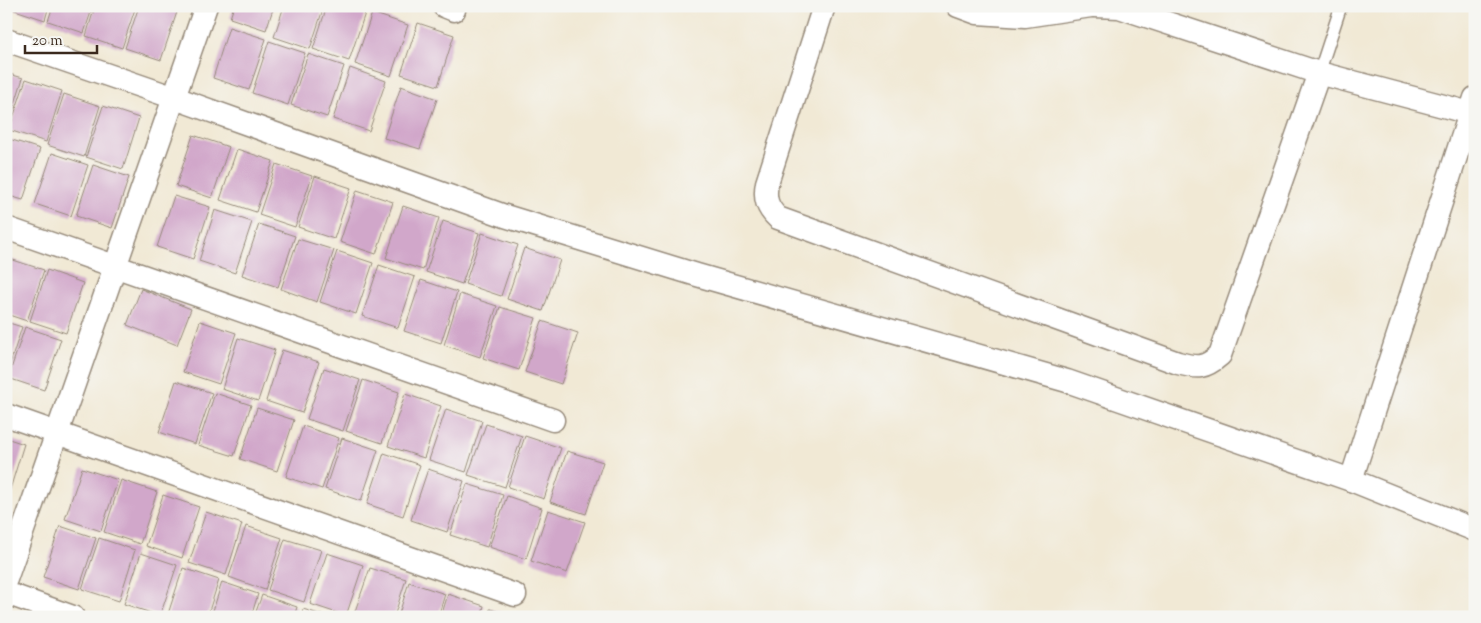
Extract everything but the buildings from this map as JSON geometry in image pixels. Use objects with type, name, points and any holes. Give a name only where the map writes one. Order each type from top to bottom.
[{"type":"street","points":[[6,579],[206,6]]},
{"type":"street","points":[[824,6],[767,183],[765,193],[767,203],[778,218],[1196,368],[1210,364],[1220,355],[1319,73]]},
{"type":"street","points":[[958,6],[977,13],[1026,16],[1093,6],[1119,7],[1319,73],[1472,105],[1351,480]]},
{"type":"street","points":[[6,40],[175,98],[505,216],[697,276],[1067,381],[1351,480],[1475,530]]},
{"type":"street","points":[[6,228],[553,420]]},
{"type":"street","points":[[6,415],[515,595]]},
{"type":"street","points":[[6,593],[73,617]]},
{"type":"lane","points":[[1319,73],[1341,6]]}]
